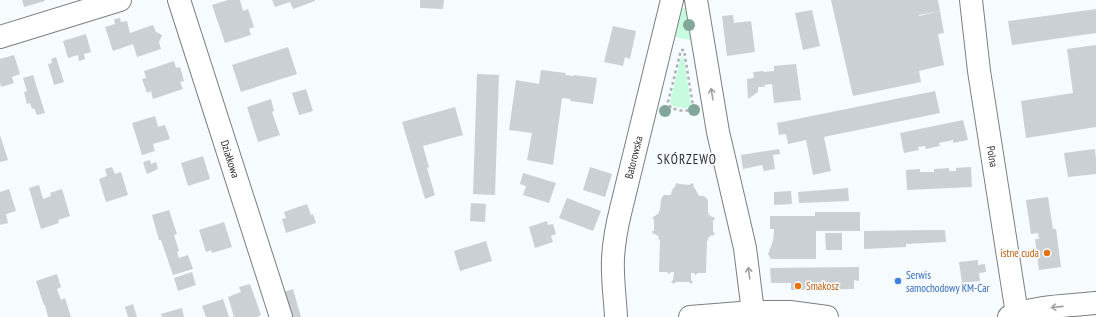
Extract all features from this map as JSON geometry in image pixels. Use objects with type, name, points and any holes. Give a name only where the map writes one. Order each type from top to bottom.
[{"type":"street","points":[[0,37],[120,0]]},
{"type":"street","name":"Działkowa","points":[[179,0],[281,317]]},
{"type":"street","name":"Batorowska","points":[[616,317],[613,266],[615,236],[672,0]]},
{"type":"street","points":[[696,0],[718,132],[745,248],[753,312]]},
{"type":"street","name":"Polna","points":[[971,0],[979,72],[1013,315]]},
{"type":"street","points":[[1013,315],[1024,311],[1096,303]]},
{"type":"street","points":[[690,317],[753,312],[790,312],[827,317]]},
{"type":"street","points":[[1086,317],[1096,316]]},
{"type":"path","points":[[681,50],[684,50],[693,106],[687,111],[671,108],[668,102],[681,50]]},
{"type":"green space","points":[[687,8],[698,43],[671,36],[681,9]]},
{"type":"green space","points":[[681,57],[684,57],[691,105],[687,108],[673,106],[670,102]]},
{"type":"building","points":[[22,0],[44,0],[45,1],[24,7]]},
{"type":"building","points":[[228,0],[240,0],[243,11],[248,9],[254,27],[249,29],[251,35],[225,43],[212,5]]},
{"type":"building","points":[[272,0],[315,1],[293,9],[290,2],[275,7]]},
{"type":"building","points":[[420,0],[444,0],[443,9],[420,8]]},
{"type":"building","points":[[831,0],[938,0],[940,11],[944,33],[938,34],[944,65],[919,71],[921,82],[853,96]],"holes":[[[940,11],[919,16],[919,15]]]},
{"type":"building","points":[[1096,9],[1096,33],[1012,45],[1008,21]]},
{"type":"building","points":[[812,10],[820,46],[803,50],[795,13]]},
{"type":"building","points":[[733,15],[734,23],[751,21],[755,52],[727,56],[722,16]]},
{"type":"building","points":[[120,18],[121,22],[127,21],[130,33],[153,25],[156,32],[162,35],[159,42],[161,49],[137,57],[133,44],[113,51],[105,27],[115,24],[114,19]]},
{"type":"building","points":[[613,26],[636,31],[630,59],[625,57],[623,66],[604,62]]},
{"type":"building","points":[[86,34],[91,52],[84,54],[85,59],[79,61],[78,55],[68,58],[63,41]]},
{"type":"building","points":[[1096,45],[1096,127],[1026,138],[1021,101],[1073,93],[1067,49]]},
{"type":"building","points":[[288,47],[297,74],[241,92],[232,65]]},
{"type":"building","points":[[14,55],[20,74],[12,77],[14,83],[1,87],[0,59]]},
{"type":"building","points":[[56,57],[64,82],[54,85],[48,64],[52,63],[51,59]]},
{"type":"building","points":[[174,61],[176,68],[180,67],[184,81],[180,82],[183,89],[153,99],[151,91],[147,93],[142,79],[146,78],[144,71]]},
{"type":"building","points":[[796,64],[801,100],[774,103],[772,84],[764,85],[765,87],[758,87],[758,92],[748,99],[747,79],[754,78],[753,72],[774,71],[774,66]]},
{"type":"building","points":[[541,70],[566,73],[565,75],[597,78],[593,104],[570,101],[571,99],[562,98],[553,165],[527,160],[532,133],[509,130],[516,80],[539,84]]},
{"type":"building","points":[[477,74],[499,75],[495,195],[473,194]]},
{"type":"building","points":[[33,75],[45,113],[37,115],[34,108],[32,109],[30,103],[27,104],[24,92],[27,91],[23,78]]},
{"type":"building","points":[[306,89],[313,111],[299,115],[292,93]]},
{"type":"building","points":[[935,91],[940,113],[824,137],[831,171],[813,175],[806,140],[788,144],[786,134],[779,135],[777,123]]},
{"type":"building","points":[[271,99],[274,111],[272,112],[280,135],[258,142],[247,107]]},
{"type":"building","points":[[455,107],[463,135],[423,146],[429,167],[427,168],[435,195],[425,199],[402,122]]},
{"type":"building","points":[[155,116],[158,127],[165,125],[170,139],[153,144],[155,151],[142,155],[132,123]]},
{"type":"building","points":[[963,120],[968,140],[953,143],[953,140],[939,143],[940,146],[926,149],[925,146],[918,147],[919,150],[904,153],[900,133]]},
{"type":"building","points":[[0,135],[8,160],[0,162]]},
{"type":"building","points":[[779,149],[780,154],[773,155],[775,169],[764,171],[762,165],[743,169],[741,155]]},
{"type":"building","points":[[1095,149],[1096,174],[1068,177],[1064,153]]},
{"type":"building","points":[[203,156],[210,179],[188,186],[181,163]]},
{"type":"building","points":[[150,160],[151,164],[156,162],[158,169],[147,174],[143,162]]},
{"type":"building","points":[[112,167],[115,174],[121,172],[128,195],[106,202],[99,179],[107,176],[105,169]]},
{"type":"building","points":[[590,167],[612,174],[605,197],[583,190]]},
{"type":"building","points":[[971,167],[972,187],[907,190],[906,170],[920,169],[920,172],[934,172],[934,169],[949,168],[949,171],[956,171],[956,168]]},
{"type":"building","points":[[523,173],[556,183],[549,203],[523,195],[526,186],[520,184]]},
{"type":"building","points":[[691,183],[694,184],[693,186],[698,195],[704,196],[708,200],[708,214],[714,217],[715,220],[713,220],[713,232],[715,233],[713,236],[712,235],[708,238],[707,241],[706,273],[698,273],[695,275],[694,273],[691,273],[691,280],[693,282],[691,284],[689,282],[676,282],[674,284],[671,282],[673,280],[674,272],[669,274],[667,272],[659,272],[660,240],[658,239],[659,237],[653,234],[652,231],[654,231],[654,219],[652,219],[659,213],[661,199],[664,195],[671,195],[672,190],[676,185],[675,184],[690,185]]},
{"type":"building","points":[[39,185],[43,199],[51,196],[50,193],[62,189],[70,216],[58,220],[59,223],[41,229],[29,188]]},
{"type":"building","points":[[848,188],[849,201],[799,203],[798,192]]},
{"type":"building","points":[[9,189],[16,211],[6,214],[8,223],[0,225],[0,192]]},
{"type":"building","points":[[791,191],[792,204],[774,205],[774,192]]},
{"type":"building","points":[[1048,197],[1053,229],[1056,229],[1061,267],[1039,270],[1035,239],[1039,239],[1038,233],[1031,234],[1026,200]]},
{"type":"building","points":[[567,198],[601,211],[593,231],[559,218]]},
{"type":"building","points":[[471,203],[486,204],[485,222],[470,221]]},
{"type":"building","points":[[307,204],[316,223],[286,233],[282,219],[286,218],[284,212]]},
{"type":"building","points":[[169,210],[177,234],[174,235],[179,251],[177,252],[179,258],[188,255],[193,269],[173,275],[161,240],[159,240],[152,215]]},
{"type":"building","points":[[815,212],[860,212],[860,231],[816,231],[816,259],[771,259],[768,254],[773,241],[774,229],[770,229],[770,216],[815,216]]},
{"type":"building","points":[[547,221],[548,225],[553,224],[556,234],[551,236],[553,242],[535,248],[529,227]]},
{"type":"building","points":[[224,222],[232,247],[212,253],[211,250],[206,252],[199,230]]},
{"type":"building","points":[[945,230],[946,242],[906,244],[906,247],[864,249],[864,231]]},
{"type":"building","points":[[825,233],[842,233],[842,250],[826,250]]},
{"type":"building","points":[[486,241],[492,261],[460,271],[454,251]]},
{"type":"building","points":[[978,260],[978,265],[985,264],[986,272],[979,273],[980,281],[962,283],[959,262]]},
{"type":"building","points":[[859,267],[859,281],[854,280],[854,289],[791,290],[791,283],[771,283],[770,268]]},
{"type":"building","points":[[192,272],[196,285],[178,291],[174,278]]},
{"type":"building","points":[[57,274],[61,287],[57,289],[61,300],[65,298],[71,317],[48,317],[36,281]]},
{"type":"building","points":[[250,284],[261,315],[257,317],[234,317],[228,297],[241,292],[239,287]]},
{"type":"building","points":[[293,289],[301,317],[289,317],[281,293]]},
{"type":"building","points":[[223,299],[229,317],[206,317],[202,306]]},
{"type":"building","points":[[133,304],[137,317],[128,317],[125,307]]},
{"type":"building","points":[[182,308],[184,317],[162,317],[161,314]]},
{"type":"place","name":"istne cuda","points":[[1047,253]]},
{"type":"place","name":"Serwis samochodowy KM-Car","points":[[898,281]]},
{"type":"place","name":"Smakosz","points":[[798,286]]},
{"type":"district","name":"SKÓRZEWO","points":[[687,159]]}]
